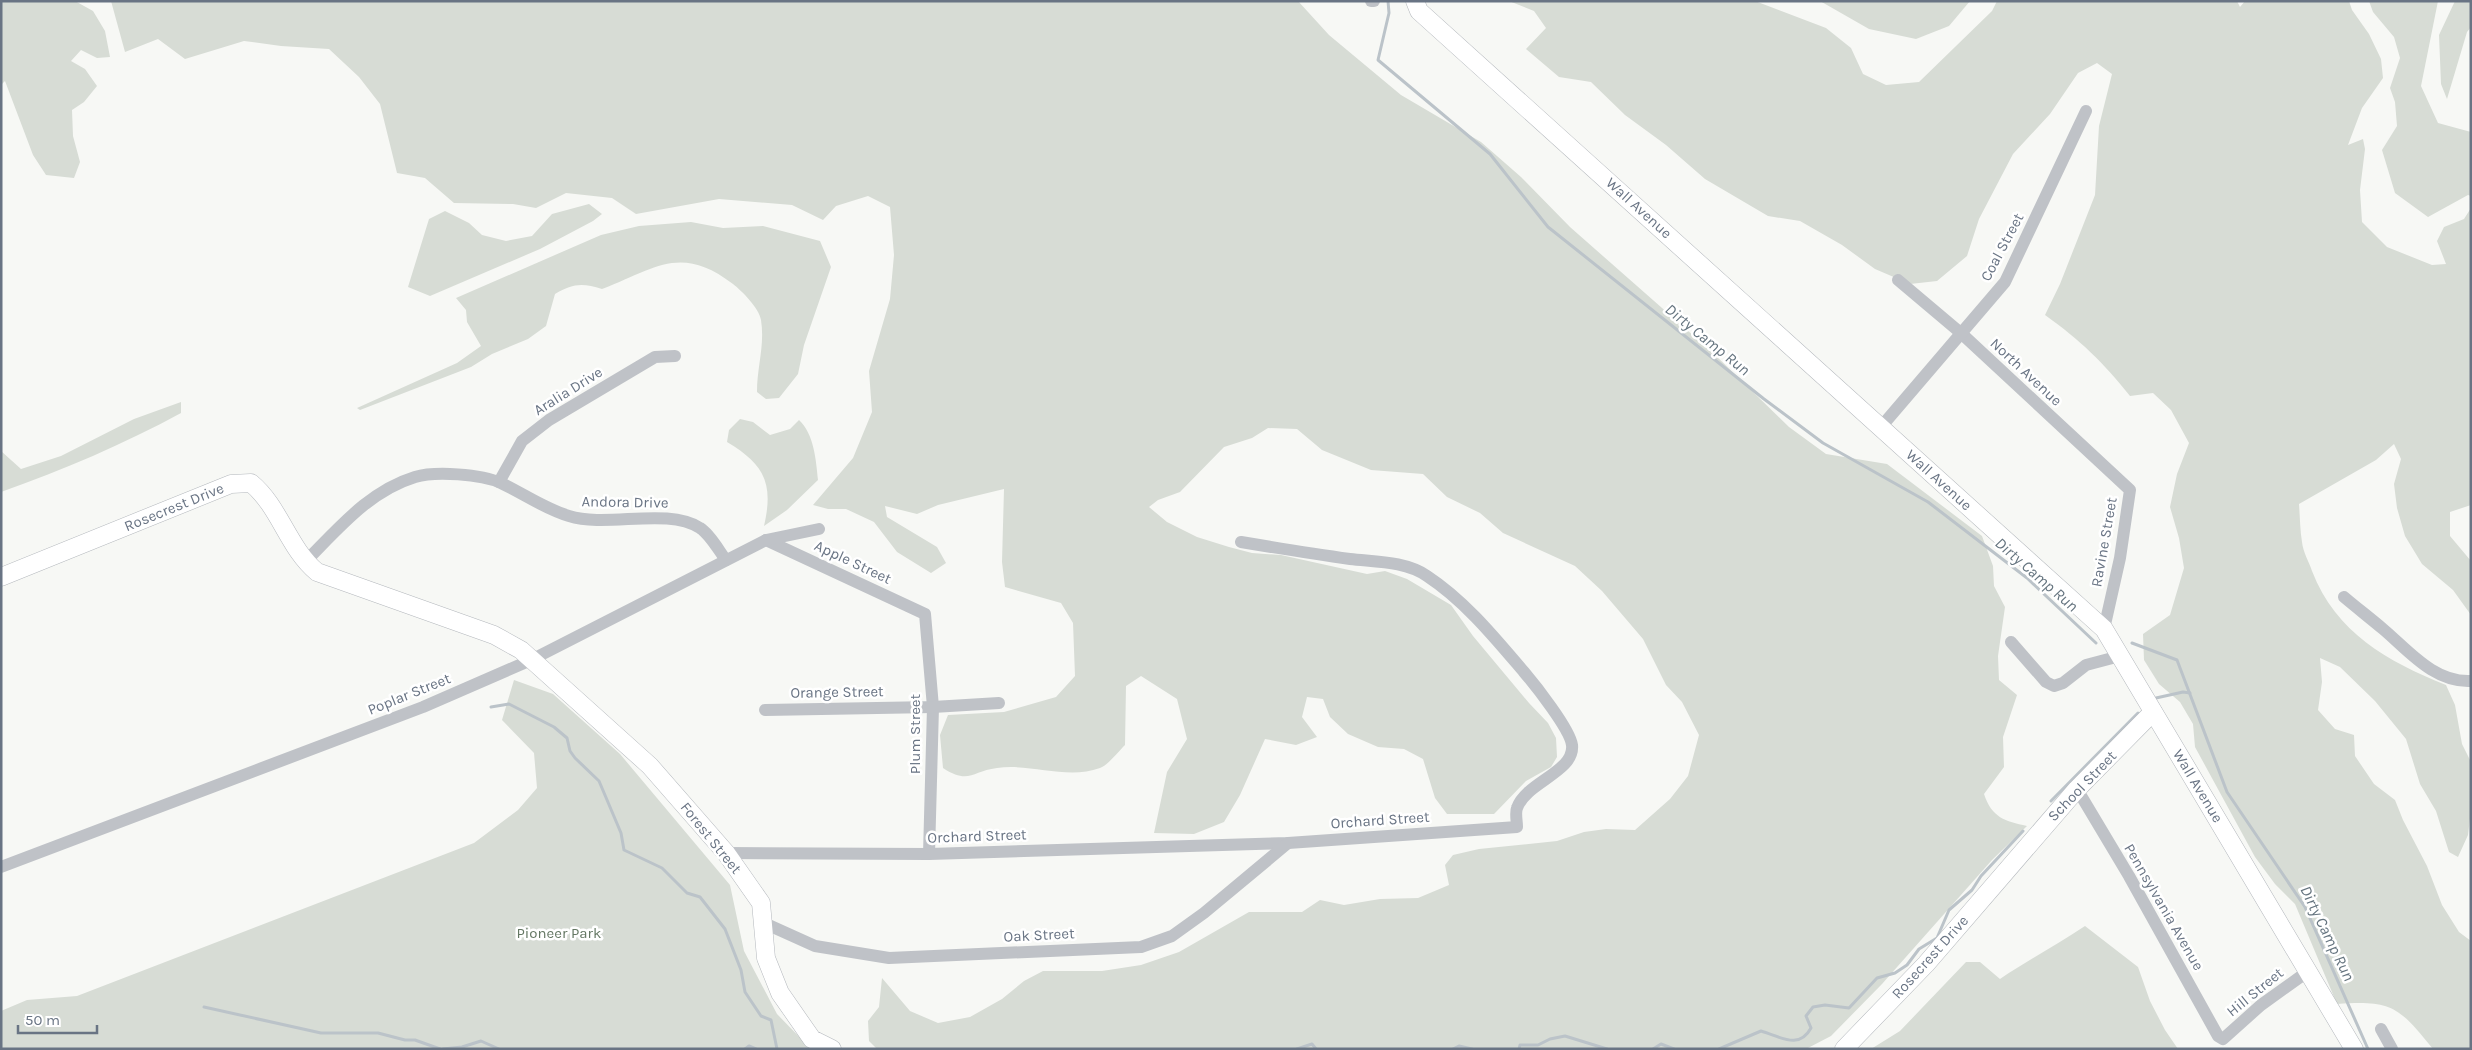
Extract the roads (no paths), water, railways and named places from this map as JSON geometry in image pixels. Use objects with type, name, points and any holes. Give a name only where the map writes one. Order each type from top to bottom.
[{"type":"street","name":"Wall Avenue","points":[[1413,5],[2104,629],[2354,1049]]},
{"type":"street","name":"Coal Street","points":[[1881,427],[2005,282],[2086,111]]},
{"type":"street","name":"North Avenue","points":[[1898,280],[1962,334],[2130,490]]},
{"type":"street","name":"Aralia Drive","points":[[499,482],[522,441],[549,420],[655,357],[676,356]]},
{"type":"street","name":"Andora Drive","points":[[305,562],[357,510],[386,488],[416,477],[454,474],[499,482],[541,505],[570,517],[599,520],[674,519],[701,528],[726,560]]},
{"type":"street","name":"Rosecrest Drive","points":[[1,577],[231,484],[251,483],[262,492],[305,562],[317,572],[494,635],[521,650],[532,660]]},
{"type":"street","name":"Ravine Street","points":[[2104,629],[2120,558],[2130,490]]},
{"type":"street","name":"Poplar Street","points":[[1,867],[423,707],[532,660],[766,540],[819,529]]},
{"type":"street","name":"Apple Street","points":[[766,540],[925,614]]},
{"type":"street","name":"Orchard Street","points":[[726,853],[929,854],[1288,843],[1517,827],[1517,809],[1526,793],[1559,769],[1569,758],[1572,744],[1563,726],[1530,678],[1487,628],[1455,598],[1426,575],[1401,565],[1241,542]]},
{"type":"street","points":[[2344,597],[2419,662],[2443,676],[2462,682],[2471,681]]},
{"type":"street","name":"Plum Street","points":[[925,614],[933,707],[929,854]]},
{"type":"street","points":[[2011,642],[2046,682],[2054,686],[2063,683],[2086,665],[2120,656]]},
{"type":"street","name":"Forest Street","points":[[532,660],[650,766],[726,853],[761,903],[766,958],[780,993],[812,1039],[832,1049]]},
{"type":"street","name":"Orange Street","points":[[765,710],[933,707],[999,703]]},
{"type":"street","name":"School Street","points":[[2012,862],[2077,789],[2153,712]]},
{"type":"street","name":"Pennsylvania Avenue","points":[[2077,789],[2129,876],[2218,1036],[2223,1039]]},
{"type":"street","name":"Oak Street","points":[[764,923],[815,946],[889,958],[1141,947],[1172,936],[1204,913],[1288,843]]},
{"type":"street","name":"Rosecrest Drive","points":[[1844,1049],[1926,964],[2012,862]]},
{"type":"street","name":"Hill Street","points":[[2223,1039],[2261,1005],[2307,972]]},
{"type":"street","points":[[2381,1029],[2392,1049]]},
{"type":"waterway","name":"Dirty Camp Run","points":[[1388,1],[1389,13],[1378,60],[1490,154],[1548,227],[1764,399],[1823,443],[1928,502],[2027,578],[2096,643]]},
{"type":"waterway","name":"Dirty Camp Run","points":[[2132,643],[2177,660],[2227,792],[2305,907],[2368,1049]]},
{"type":"waterway","points":[[2156,698],[2183,692],[2190,693]]},
{"type":"waterway","points":[[491,707],[509,704],[554,727],[567,738],[570,751],[575,758],[599,781],[621,833],[624,850],[662,868],[687,893],[700,897],[725,929],[741,970],[745,992],[761,1016],[771,1020],[777,1049]]},
{"type":"waterway","points":[[2051,801],[2138,713]]},
{"type":"waterway","points":[[1719,1049],[1761,1031],[1789,1040],[1801,1039],[1811,1028],[1806,1016],[1813,1007],[1825,1005],[1849,1008],[1877,978],[1895,973],[1907,965],[1919,949],[1937,938],[1949,910],[1972,890],[1981,876],[2023,831]]},
{"type":"waterway","points":[[204,1007],[321,1033],[378,1033],[405,1040],[415,1040],[440,1049]]},
{"type":"waterway","points":[[1519,1049],[1520,1045],[1538,1045],[1550,1039],[1565,1036],[1607,1049]]},
{"type":"waterway","points":[[443,1049],[462,1047],[481,1041],[499,1049]]},
{"type":"waterway","points":[[1297,1049],[1312,1044],[1316,1049]]},
{"type":"waterway","points":[[1653,1049],[1661,1044],[1674,1049]]},
{"type":"waterway","points":[[745,1049],[749,1046],[756,1049]]},
{"type":"waterway","points":[[1453,1049],[1459,1046],[1472,1049]]},
{"type":"park label","name":"Pioneer Park","points":[[559,933]]}]
